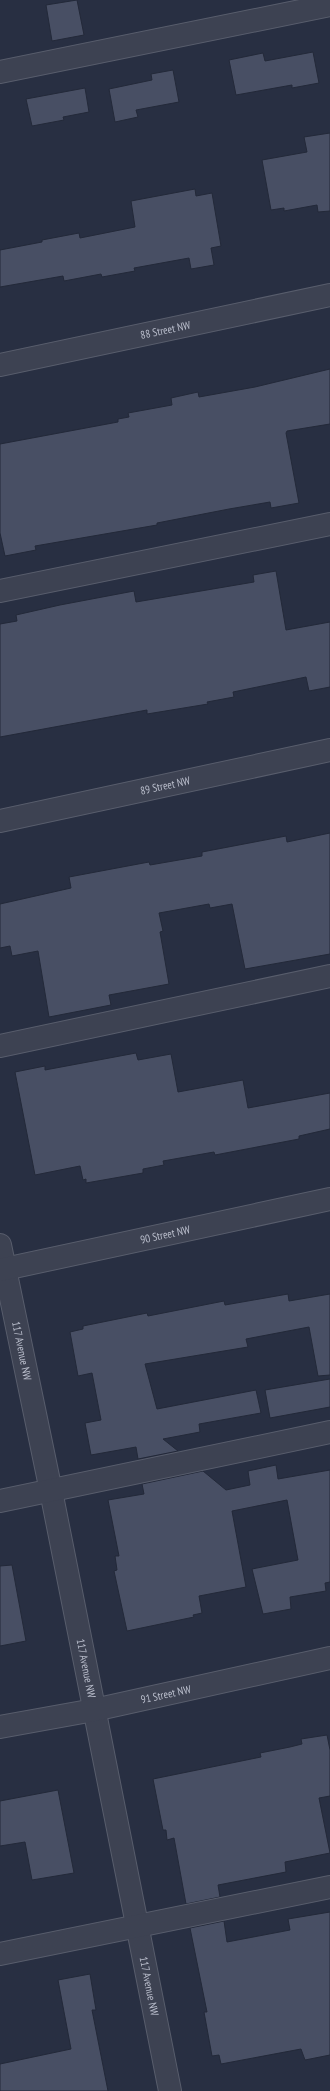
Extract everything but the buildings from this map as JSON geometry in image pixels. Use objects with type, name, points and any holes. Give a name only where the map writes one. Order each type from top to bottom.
[{"type":"street","points":[[0,72],[330,5]]},
{"type":"street","name":"88 Street NW","points":[[0,365],[330,296]]},
{"type":"street","points":[[0,591],[330,524]]},
{"type":"street","name":"89 Street NW","points":[[0,821],[330,750]]},
{"type":"street","points":[[0,1046],[330,976]]},
{"type":"street","name":"90 Street NW","points":[[2,1270],[330,1199]]},
{"type":"street","name":"117 Avenue NW","points":[[0,1245],[2,1270],[51,1491],[170,2091]]},
{"type":"street","points":[[0,1501],[330,1432]]},
{"type":"street","name":"91 Street NW","points":[[0,1726],[94,1710],[330,1658]]},
{"type":"street","points":[[0,1954],[330,1887]]}]
